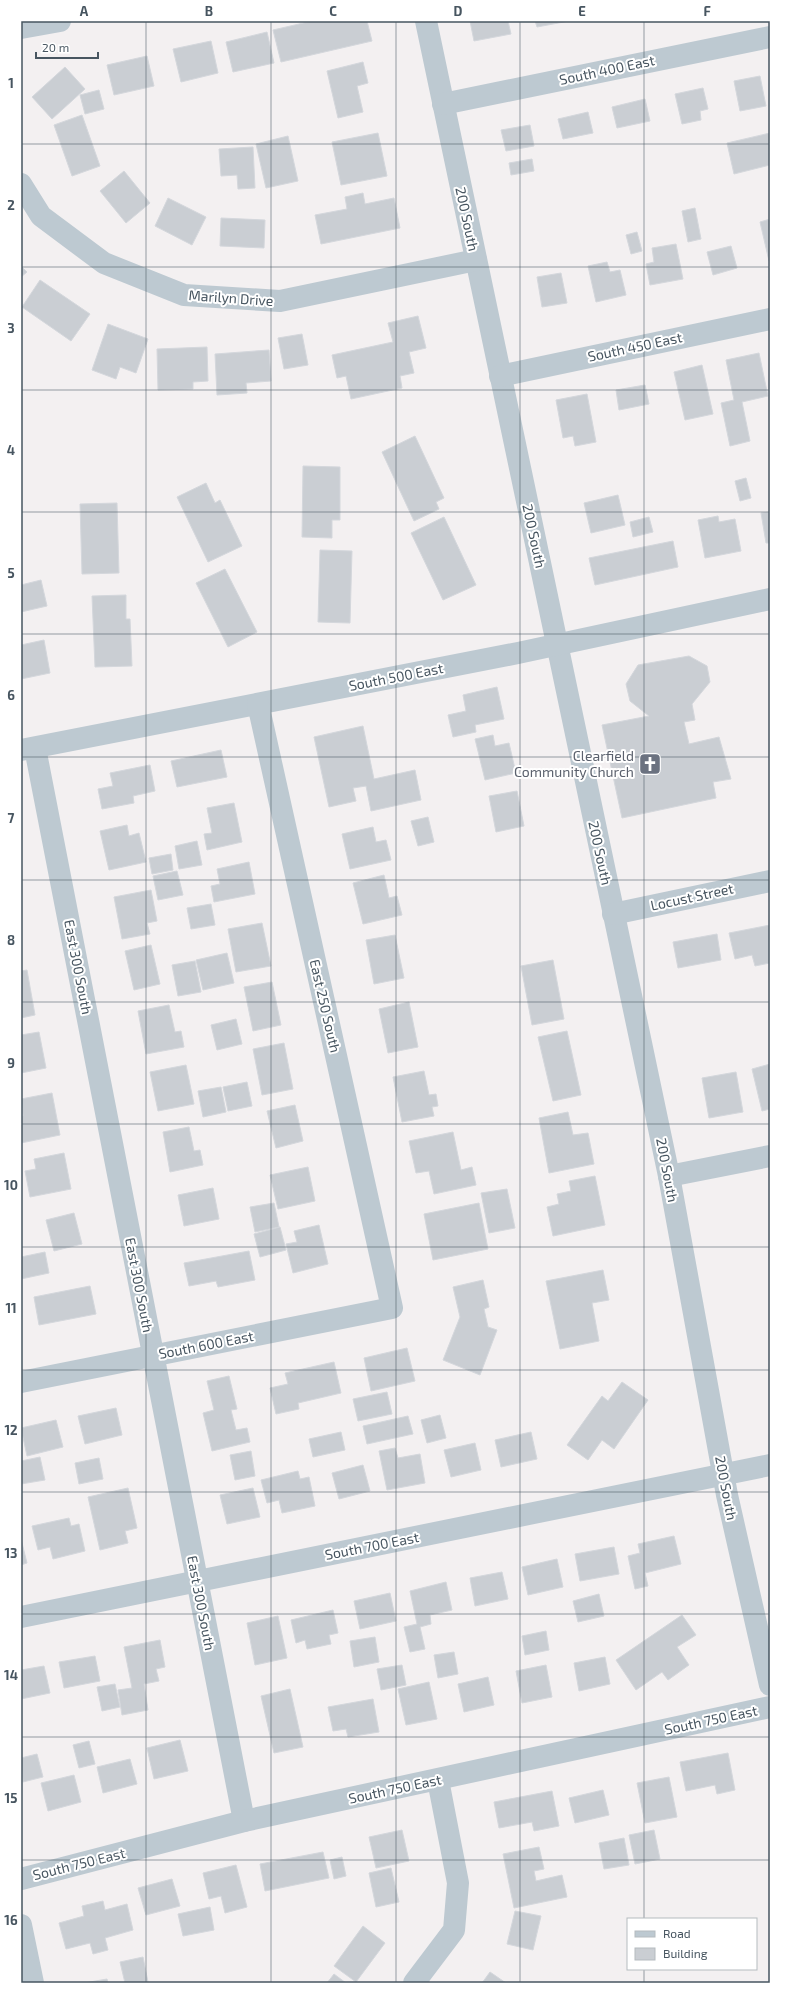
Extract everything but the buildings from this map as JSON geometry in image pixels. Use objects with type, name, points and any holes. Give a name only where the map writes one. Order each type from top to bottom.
[{"type":"street","points":[[21,28],[60,21]]},
{"type":"street","name":"200 South","points":[[426,21],[669,1176],[727,1495],[770,1685]]},
{"type":"street","name":"South 400 East","points":[[444,104],[770,37]]},
{"type":"street","name":"Marilyn Drive","points":[[21,184],[41,216],[104,263],[184,295],[280,301],[476,260]]},
{"type":"street","name":"South 450 East","points":[[500,376],[770,319]]},
{"type":"street","name":"South 500 East","points":[[28,749],[557,645],[770,599]]},
{"type":"street","name":"East 250 South","points":[[258,704],[392,1308]]},
{"type":"street","name":"East 300 South","points":[[28,749],[153,1355],[244,1821]]},
{"type":"street","name":"Locust Street","points":[[613,914],[770,881]]},
{"type":"street","points":[[669,1176],[770,1156]]},
{"type":"street","name":"South 600 East","points":[[21,1382],[392,1308]]},
{"type":"street","name":"South 700 East","points":[[21,1617],[770,1465]]},
{"type":"street","name":"South 750 East","points":[[21,1879],[244,1821],[770,1707]]},
{"type":"street","points":[[414,1983],[454,1930],[458,1883],[438,1780]]},
{"type":"street","points":[[21,1926],[33,1983]]},
{"type":"place","name":"Clearfield Community Church","points":[[650,764]]}]
